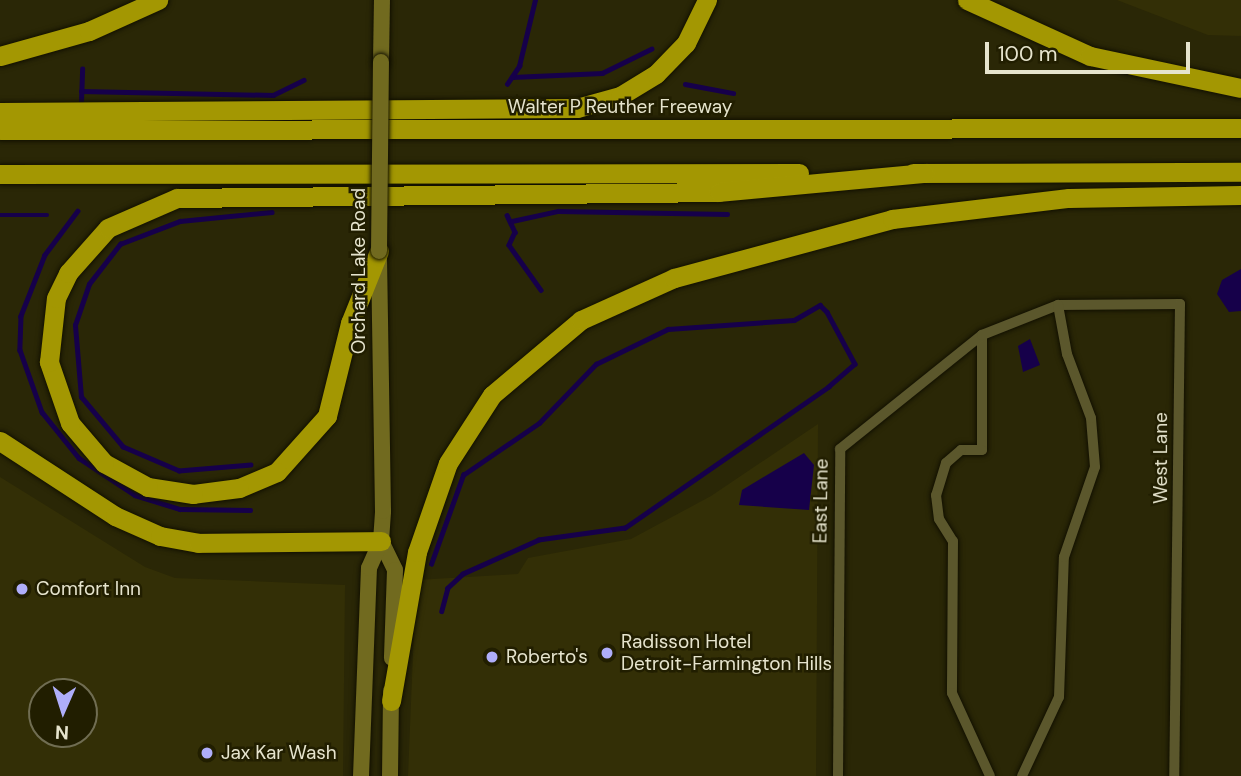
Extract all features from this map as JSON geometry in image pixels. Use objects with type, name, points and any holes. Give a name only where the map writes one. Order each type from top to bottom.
[{"type":"highway","points":[[0,56],[89,31],[158,0]]},
{"type":"highway","points":[[0,112],[577,108],[620,96],[656,74],[686,43],[707,0]]},
{"type":"highway","points":[[967,0],[1090,56],[1241,88]]},
{"type":"highway","name":"Walter P Reuther Freeway","points":[[0,131],[1241,128]]},
{"type":"highway","points":[[0,174],[1241,172]]},
{"type":"highway","points":[[379,251],[350,323],[327,416],[277,472],[239,488],[193,494],[148,487],[104,463],[70,423],[49,362],[56,298],[68,273],[108,228],[177,198],[719,192],[923,173]]},
{"type":"highway","points":[[391,701],[417,552],[448,463],[492,395],[581,320],[674,278],[892,219],[1046,200],[1241,195]]},
{"type":"highway","points":[[0,441],[115,516],[160,536],[198,543],[382,541]]},
{"type":"main road","name":"Orchard Lake Road","points":[[382,0],[379,251],[382,541],[395,570],[390,776]]},
{"type":"main road","name":"Orchard Lake Road","points":[[361,776],[369,568],[382,541]]},
{"type":"street","name":"West Lane","points":[[1018,320],[1058,305],[1180,304],[1174,776]]},
{"type":"street","points":[[1022,776],[1059,697],[1064,556],[1095,467],[1091,418],[1067,354],[1058,305]]},
{"type":"street","name":"East Lane","points":[[838,776],[840,449],[982,335],[1018,320]]},
{"type":"street","points":[[982,335],[982,450],[961,450],[946,463],[936,495],[939,519],[953,541],[952,693],[990,776]]},
{"type":"shaded area","points":[[1117,0],[1241,0],[1241,36],[1208,35]]},
{"type":"shaded area","points":[[1241,269],[1241,311],[1229,312],[1217,294],[1222,280]]},
{"type":"shaded area","points":[[1030,339],[1040,365],[1023,372],[1018,346]]},
{"type":"shaded area","points":[[818,424],[816,776],[408,776],[416,580],[518,574],[528,558],[631,539],[711,496]]},
{"type":"shaded area","points":[[804,453],[814,465],[809,510],[739,505],[742,490]]},
{"type":"shaded area","points":[[0,477],[145,567],[175,578],[345,585],[343,776],[0,776]]},
{"type":"waterway","points":[[507,84],[519,66],[535,0]]},
{"type":"waterway","points":[[512,77],[602,73],[651,49]]},
{"type":"waterway","points":[[81,102],[82,69]]},
{"type":"waterway","points":[[81,91],[273,95],[304,80]]},
{"type":"waterway","points":[[685,84],[733,93]]},
{"type":"waterway","points":[[78,211],[45,255],[21,316],[20,350],[42,412],[79,458],[135,495],[180,509],[250,510]]},
{"type":"waterway","points":[[512,221],[558,211],[727,214]]},
{"type":"waterway","points":[[251,465],[179,471],[123,447],[81,397],[75,325],[89,284],[120,244],[180,221],[272,212]]},
{"type":"waterway","points":[[0,215],[47,215]]},
{"type":"waterway","points":[[507,215],[515,232],[509,245],[541,290]]},
{"type":"waterway","points":[[431,564],[463,475],[539,423],[596,364],[668,329],[794,320],[820,305],[827,312],[855,364],[829,387],[625,528],[539,540],[463,574],[448,588],[442,611]]},
{"type":"place","name":"Comfort Inn","points":[[22,589]]},
{"type":"place","name":"Radisson Hotel Detroit-Farmington Hills","points":[[607,653]]},
{"type":"place","name":"Roberto's","points":[[492,657]]},
{"type":"place","name":"Jax Kar Wash","points":[[207,753]]}]
